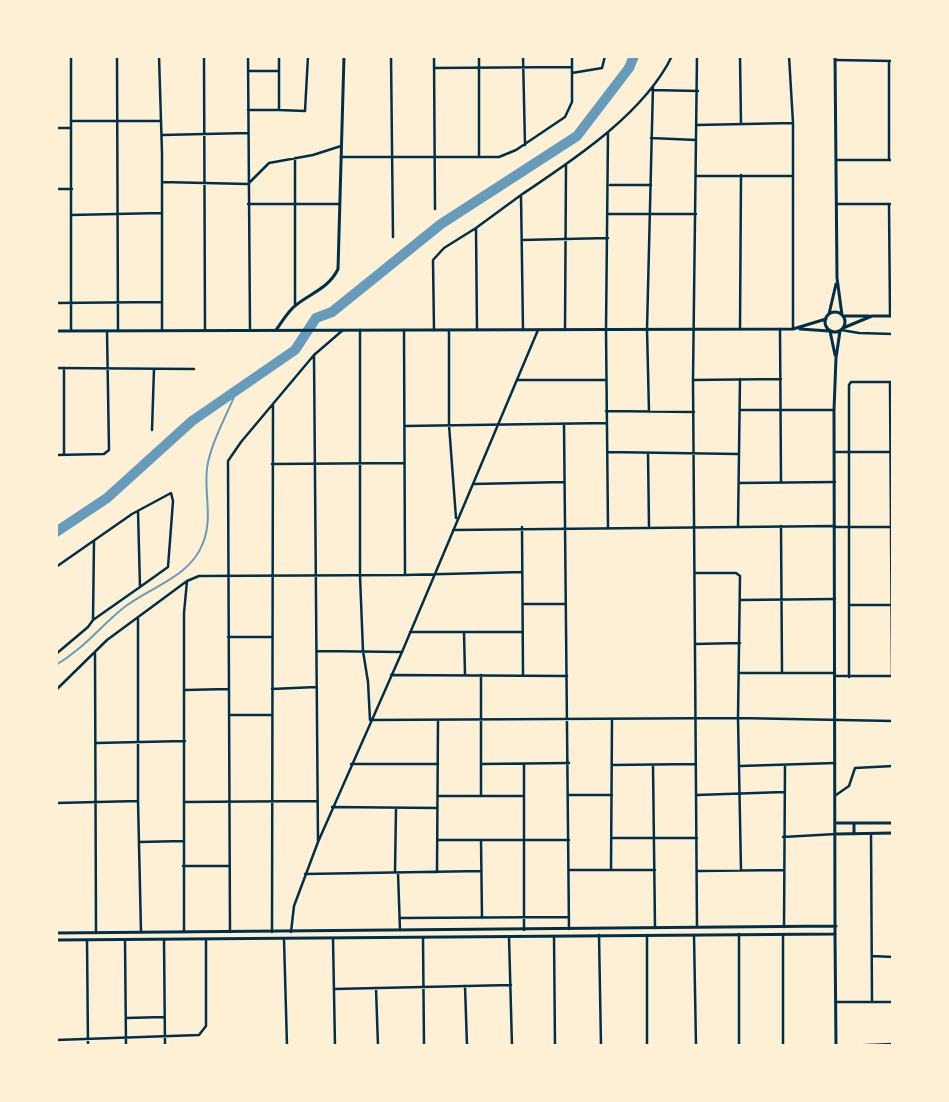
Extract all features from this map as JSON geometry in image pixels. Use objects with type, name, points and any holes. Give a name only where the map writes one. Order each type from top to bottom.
[{"type":"main road","points":[[276,331],[295,305],[330,282],[338,269],[344,56]]},
{"type":"main road","points":[[835,58],[837,278],[842,316],[845,324],[841,330],[836,358],[834,410],[836,1046]]},
{"type":"main road","points":[[795,329],[826,319],[829,315],[837,278]]},
{"type":"main road","points":[[829,315],[837,313],[842,316],[891,316]]},
{"type":"main road","points":[[56,331],[795,329],[830,331],[841,330],[872,316]]},
{"type":"main road","points":[[826,319],[836,358]]},
{"type":"main road","points":[[836,823],[893,823]]},
{"type":"main road","points":[[854,823],[854,834]]},
{"type":"main road","points":[[836,834],[893,833]]},
{"type":"main road","points":[[56,933],[836,926]]},
{"type":"main road","points":[[56,940],[836,934]]},
{"type":"street","points":[[71,56],[71,330]]},
{"type":"street","points":[[117,56],[118,331]]},
{"type":"street","points":[[159,56],[162,135],[162,330]]},
{"type":"street","points":[[204,56],[205,330]]},
{"type":"street","points":[[248,56],[250,330]]},
{"type":"street","points":[[279,56],[279,110]]},
{"type":"street","points":[[248,110],[305,110],[308,56]]},
{"type":"street","points":[[390,56],[393,157],[392,237]]},
{"type":"street","points":[[434,56],[435,209]]},
{"type":"street","points":[[478,56],[479,157]]},
{"type":"street","points":[[523,56],[525,145]]},
{"type":"street","points":[[341,157],[499,157],[525,145],[565,118],[570,110],[572,56]]},
{"type":"street","points":[[572,73],[602,68],[605,56]]},
{"type":"street","points":[[434,330],[433,260],[444,248],[566,165],[608,132],[654,84],[672,56]]},
{"type":"street","points":[[697,56],[693,380],[696,573],[694,718],[697,795],[697,927]]},
{"type":"street","points":[[740,56],[741,124]]},
{"type":"street","points":[[789,56],[793,123],[792,176],[795,329]]},
{"type":"street","points":[[835,58],[893,61]]},
{"type":"street","points":[[836,160],[891,160],[888,61]]},
{"type":"street","points":[[434,68],[572,68]]},
{"type":"street","points":[[248,71],[279,71]]},
{"type":"street","points":[[650,412],[647,329],[652,90],[654,84]]},
{"type":"street","points":[[652,90],[698,91]]},
{"type":"street","points":[[71,121],[161,121]]},
{"type":"street","points":[[697,125],[793,123]]},
{"type":"street","points":[[56,128],[71,128]]},
{"type":"street","points":[[608,132],[609,185],[606,330],[608,528]]},
{"type":"street","points":[[162,135],[248,133]]},
{"type":"street","points":[[651,138],[696,140]]},
{"type":"street","points":[[162,182],[248,184],[269,163],[341,146]]},
{"type":"street","points":[[295,158],[295,305]]},
{"type":"street","points":[[565,330],[564,238],[566,165]]},
{"type":"street","points":[[740,329],[741,175]]},
{"type":"street","points":[[697,176],[792,176]]},
{"type":"street","points":[[609,185],[651,185]]},
{"type":"street","points":[[56,189],[72,189]]},
{"type":"street","points":[[521,194],[523,330]]},
{"type":"street","points":[[248,204],[341,204]]},
{"type":"street","points":[[835,204],[891,204],[891,316]]},
{"type":"street","points":[[71,215],[161,213]]},
{"type":"street","points":[[608,214],[696,214]]},
{"type":"street","points":[[476,228],[476,330]]},
{"type":"street","points":[[522,240],[608,238]]},
{"type":"street","points":[[56,303],[161,302]]},
{"type":"street","points":[[780,329],[782,482]]},
{"type":"street","points":[[230,932],[228,462],[241,442],[314,355],[342,330]]},
{"type":"street","points":[[360,330],[360,576],[363,652],[368,682],[370,720]]},
{"type":"street","points":[[404,330],[405,575]]},
{"type":"street","points":[[449,330],[449,425],[456,520]]},
{"type":"street","points":[[291,932],[294,906],[332,807],[402,652],[456,520],[538,330]]},
{"type":"street","points":[[841,330],[859,334],[893,334]]},
{"type":"street","points":[[56,455],[104,454],[109,450],[107,331]]},
{"type":"street","points":[[314,355],[318,842]]},
{"type":"street","points":[[56,368],[194,369]]},
{"type":"street","points":[[64,368],[64,455]]},
{"type":"street","points":[[152,430],[154,368]]},
{"type":"street","points":[[693,380],[781,379]]},
{"type":"street","points":[[517,380],[606,380]]},
{"type":"street","points":[[738,526],[740,380]]},
{"type":"street","points":[[739,673],[782,672],[849,677],[893,676],[892,382],[850,382],[849,677]]},
{"type":"street","points":[[272,932],[271,577],[273,404]]},
{"type":"street","points":[[740,410],[834,410]]},
{"type":"street","points":[[606,411],[694,412]]},
{"type":"street","points":[[404,426],[607,423]]},
{"type":"street","points":[[564,424],[569,763],[569,929]]},
{"type":"street","points":[[607,452],[738,454]]},
{"type":"street","points":[[835,452],[892,452]]},
{"type":"street","points":[[648,453],[649,527]]},
{"type":"street","points":[[272,464],[404,463]]},
{"type":"street","points":[[472,484],[564,482]]},
{"type":"street","points":[[738,483],[835,482]]},
{"type":"street","points":[[56,567],[138,511],[168,494],[172,496],[168,567],[93,620],[88,627],[56,654]]},
{"type":"street","points":[[138,511],[140,587]]},
{"type":"street","points":[[781,526],[782,672]]},
{"type":"street","points":[[453,530],[522,527],[892,527]]},
{"type":"street","points":[[522,527],[523,675]]},
{"type":"street","points":[[93,620],[94,541]]},
{"type":"street","points":[[56,690],[107,640],[187,581],[199,576],[315,577],[522,572]]},
{"type":"street","points":[[696,573],[739,574],[740,870]]},
{"type":"street","points":[[184,932],[184,601],[187,581]]},
{"type":"street","points":[[740,600],[835,599]]},
{"type":"street","points":[[522,604],[566,604]]},
{"type":"street","points":[[850,605],[892,605]]},
{"type":"street","points":[[138,619],[138,801],[141,932]]},
{"type":"street","points":[[410,632],[522,632]]},
{"type":"street","points":[[464,632],[465,675]]},
{"type":"street","points":[[228,638],[271,637]]},
{"type":"street","points":[[696,644],[740,644]]},
{"type":"street","points":[[94,652],[96,933]]},
{"type":"street","points":[[317,652],[402,652]]},
{"type":"street","points":[[481,675],[481,796]]},
{"type":"street","points":[[390,676],[567,676]]},
{"type":"street","points":[[272,689],[316,688]]},
{"type":"street","points":[[185,690],[228,689]]},
{"type":"street","points":[[228,715],[272,715]]},
{"type":"street","points":[[611,870],[612,718]]},
{"type":"street","points":[[370,720],[738,718],[893,722]]},
{"type":"street","points":[[437,872],[438,720]]},
{"type":"street","points":[[96,743],[185,741]]},
{"type":"street","points":[[481,764],[569,763]]},
{"type":"street","points":[[740,766],[836,763]]},
{"type":"street","points":[[351,764],[438,764]]},
{"type":"street","points":[[524,764],[524,930]]},
{"type":"street","points":[[612,765],[696,764]]},
{"type":"street","points":[[653,765],[655,928]]},
{"type":"street","points":[[784,927],[783,837],[785,765]]},
{"type":"street","points":[[836,794],[849,786],[855,768],[893,766]]},
{"type":"street","points":[[697,795],[784,792]]},
{"type":"street","points":[[568,795],[612,795]]},
{"type":"street","points":[[437,796],[524,796]]},
{"type":"street","points":[[56,803],[138,801]]},
{"type":"street","points":[[184,802],[318,801]]},
{"type":"street","points":[[332,807],[437,808]]},
{"type":"street","points":[[396,808],[400,931]]},
{"type":"street","points":[[783,837],[836,834]]},
{"type":"street","points":[[871,834],[872,1002]]},
{"type":"street","points":[[612,838],[697,838]]},
{"type":"street","points":[[438,840],[569,840]]},
{"type":"street","points":[[481,840],[482,918]]},
{"type":"street","points":[[140,842],[183,841]]},
{"type":"street","points":[[183,866],[229,866]]},
{"type":"street","points":[[568,870],[655,870]]},
{"type":"street","points":[[698,871],[784,870]]},
{"type":"street","points":[[305,874],[481,871]]},
{"type":"street","points":[[400,918],[568,917]]},
{"type":"street","points":[[694,934],[696,1046]]},
{"type":"street","points":[[738,934],[740,1046]]},
{"type":"street","points":[[783,934],[783,1046]]},
{"type":"street","points":[[600,935],[601,1046]]},
{"type":"street","points":[[647,935],[647,1046]]},
{"type":"street","points":[[554,936],[555,1046]]},
{"type":"street","points":[[510,937],[512,1046]]},
{"type":"street","points":[[423,938],[424,1046]]},
{"type":"street","points":[[284,939],[287,1046]]},
{"type":"street","points":[[333,939],[335,1046]]},
{"type":"street","points":[[87,940],[88,1046]]},
{"type":"street","points":[[125,940],[126,1046]]},
{"type":"street","points":[[164,940],[166,1046]]},
{"type":"street","points":[[56,1040],[199,1035],[206,1026],[206,940]]},
{"type":"street","points":[[872,956],[893,956]]},
{"type":"street","points":[[334,989],[511,984]]},
{"type":"street","points":[[465,986],[467,1046]]},
{"type":"street","points":[[376,988],[378,1046]]},
{"type":"street","points":[[836,1002],[893,1002]]},
{"type":"street","points":[[126,1018],[164,1016]]},
{"type":"street","points":[[844,1046],[893,1044]]},
{"type":"waterway","points":[[56,532],[107,498],[192,421],[295,350],[316,318],[332,312],[441,224],[577,136],[629,68],[634,56]]},
{"type":"waterway","points":[[56,665],[83,645],[122,609],[168,581],[189,565],[197,555],[206,534],[208,515],[206,478],[209,458],[237,390]]}]
